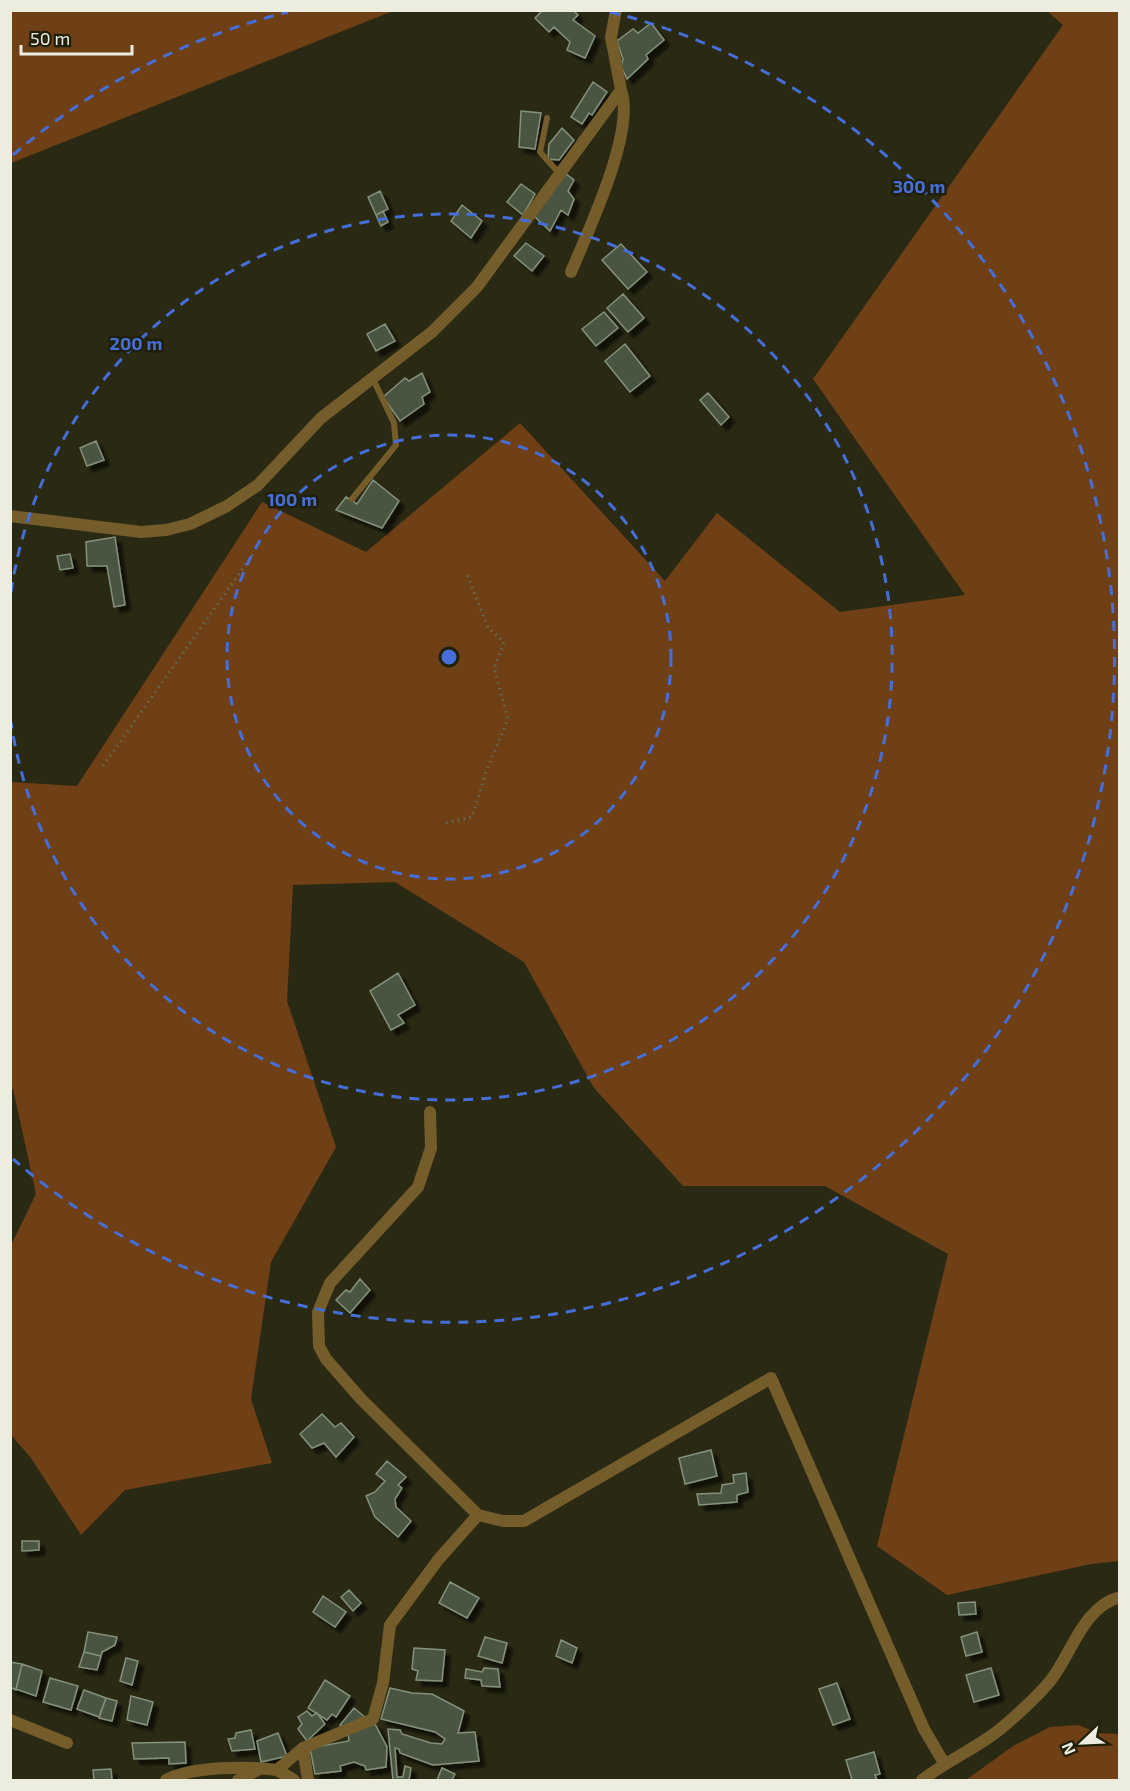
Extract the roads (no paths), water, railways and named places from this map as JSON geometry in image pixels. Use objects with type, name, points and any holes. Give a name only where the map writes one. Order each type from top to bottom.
[{"type":"street","points":[[571,272],[600,201],[617,150],[624,117],[624,100],[611,37],[616,10]]},
{"type":"street","points":[[10,516],[141,532],[190,524],[227,506],[258,484],[321,418],[373,380],[432,332],[477,287],[621,90]]},
{"type":"street","points":[[430,1112],[431,1149],[418,1187],[330,1283],[318,1312],[319,1346],[326,1359],[361,1399],[477,1515],[503,1521],[524,1521],[771,1378],[924,1729],[944,1763]]},
{"type":"street","points":[[277,1770],[303,1748],[374,1719],[383,1683],[390,1625],[431,1569],[477,1515]]},
{"type":"street","points":[[922,1780],[944,1763],[992,1736],[1051,1680],[1084,1625],[1111,1599],[1119,1597]]},
{"type":"street","points":[[10,1720],[67,1743]]},
{"type":"street","points":[[303,1748],[309,1780]]},
{"type":"street","points":[[238,1780],[262,1768]]},
{"type":"street","points":[[166,1780],[191,1772],[262,1768],[277,1770],[294,1780]]},
{"type":"lane","points":[[547,118],[540,152],[559,172]]},
{"type":"lane","points":[[352,499],[396,445],[394,423],[373,380]]}]
